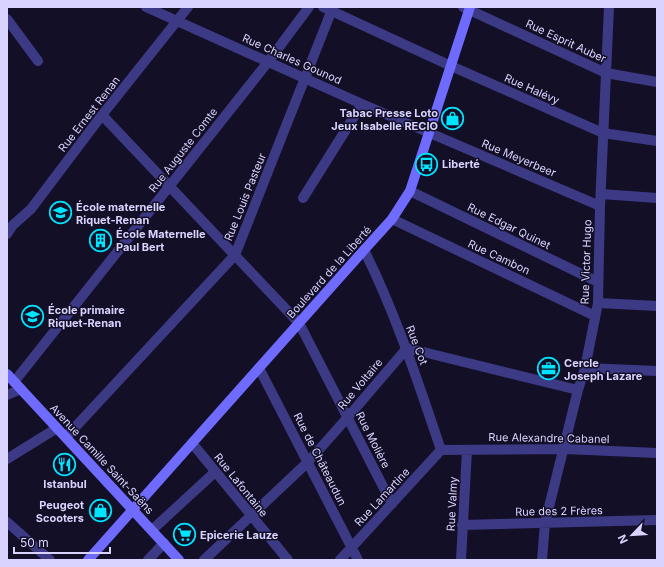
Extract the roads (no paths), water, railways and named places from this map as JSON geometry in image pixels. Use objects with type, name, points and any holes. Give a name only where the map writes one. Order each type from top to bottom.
[{"type":"main road","name":"Boulevard de la Liberté","points":[[88,560],[392,219],[410,191],[451,66],[467,8]]},
{"type":"main road","name":"Avenue Camille Saint-Saëns","points":[[7,374],[179,560]]},
{"type":"street","name":"Rue Charles Gounod","points":[[146,7],[429,133]]},
{"type":"street","name":"Rue Ernest Renan","points":[[7,234],[31,209],[102,115],[188,7]]},
{"type":"street","name":"Rue Auguste Comte","points":[[18,385],[20,376],[268,62],[309,7]]},
{"type":"street","name":"Rue Victor Hugo","points":[[542,560],[544,523],[585,368],[598,303],[600,206],[609,7]]},
{"type":"street","name":"Rue Halévy","points":[[329,8],[451,66],[603,133],[657,141]]},
{"type":"street","name":"Rue Louis Pasteur","points":[[66,437],[235,255],[305,78],[329,8]]},
{"type":"street","name":"Rue Esprit Auber","points":[[467,8],[606,73],[657,82]]},
{"type":"street","points":[[7,18],[38,61]]},
{"type":"street","points":[[303,198],[362,104]]},
{"type":"street","name":"Rue Molière","points":[[102,115],[299,323],[392,504]]},
{"type":"street","name":"Rue Meyerbeer","points":[[429,133],[600,206]]},
{"type":"street","name":"Rue Edgar Quinet","points":[[410,191],[598,282]]},
{"type":"street","points":[[601,194],[657,198]]},
{"type":"street","name":"Rue Cambon","points":[[392,219],[595,316]]},
{"type":"street","name":"Rue Cot","points":[[364,250],[406,348],[441,450]]},
{"type":"street","points":[[598,303],[657,306]]},
{"type":"street","points":[[406,348],[578,390]]},
{"type":"street","name":"Rue Voltaire","points":[[204,560],[308,462],[406,348]]},
{"type":"street","name":"Rue de Châteaudun","points":[[260,368],[358,560]]},
{"type":"street","points":[[585,368],[657,371]]},
{"type":"street","points":[[7,396],[18,385]]},
{"type":"street","points":[[7,459],[57,428]]},
{"type":"street","name":"Rue Lafontaine","points":[[192,443],[288,560]]},
{"type":"street","name":"Rue Alexandre Cabanel","points":[[441,450],[564,449],[657,453]]},
{"type":"street","name":"Rue Lamartine","points":[[340,560],[441,450]]},
{"type":"street","name":"Rue Valmy","points":[[461,560],[467,450]]},
{"type":"street","points":[[152,530],[216,472]]},
{"type":"street","name":"Rue des 2 Frères","points":[[462,525],[657,520]]},
{"type":"street","points":[[7,522],[50,560]]},
{"type":"street","points":[[148,560],[164,543]]},
{"type":"place","name":"Tabac Presse Loto Jeux Isabelle RECIO","points":[[453,119]]},
{"type":"place","name":"Liberté","points":[[426,164]]},
{"type":"place","name":"École maternelle Riquet-Renan","points":[[61,213]]},
{"type":"place","name":"École Maternelle Paul Bert","points":[[101,240]]},
{"type":"place","name":"École primaire Riquet-Renan","points":[[32,316]]},
{"type":"place","name":"Cercle Joseph Lazare","points":[[549,369]]},
{"type":"place","name":"Istanbul","points":[[65,464]]},
{"type":"place","name":"Peugeot Scooters","points":[[100,511]]},
{"type":"place","name":"Epicerie Lauze","points":[[185,535]]}]
